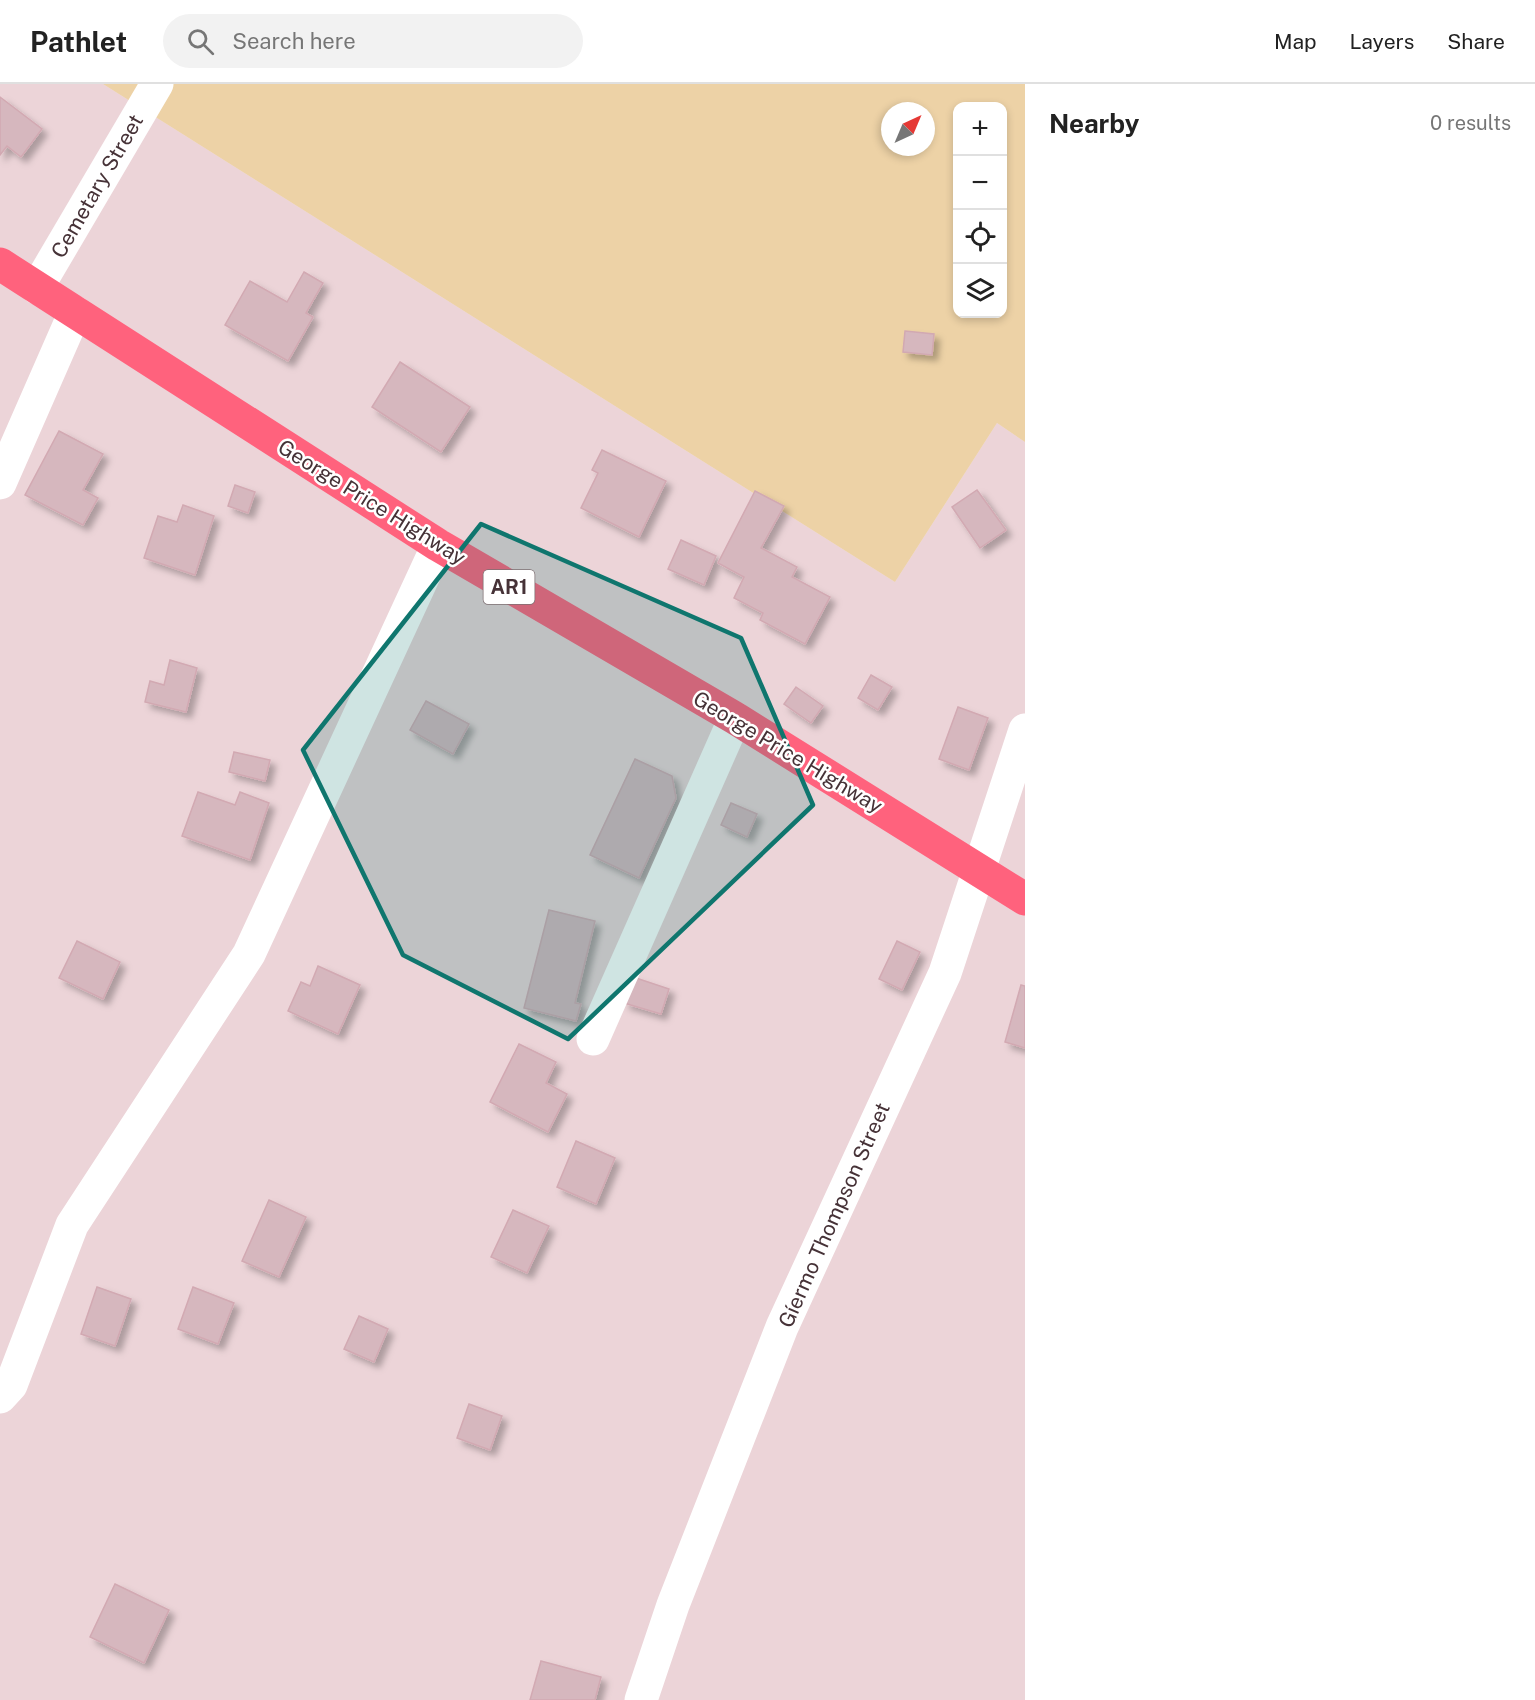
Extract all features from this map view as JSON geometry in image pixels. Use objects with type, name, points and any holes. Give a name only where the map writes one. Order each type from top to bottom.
[{"type":"highway","name":"George Price Highway","points":[[0,264],[438,545],[735,718],[1025,899]]},
{"type":"street","name":"Cemetary Street","points":[[37,288],[157,84]]},
{"type":"street","points":[[0,483],[75,312]]},
{"type":"street","points":[[0,1397],[11,1385],[72,1225],[249,954],[438,545]]},
{"type":"street","points":[[593,1039],[735,718]]},
{"type":"street","name":"Gíermo Thompson Street","points":[[641,1700],[673,1605],[782,1327],[945,973],[1025,729]]},
{"type":"highlighted area","points":[[481,524],[741,638],[813,805],[568,1039],[403,955],[303,750]]},
{"type":"shaded area","points":[[0,84],[103,84],[895,582],[997,423],[1025,442],[1025,1700],[0,1700]]},
{"type":"shaded area","points":[[103,84],[1025,84],[1025,442],[997,423],[895,582]]},
{"type":"building","points":[[0,97],[42,129],[21,157],[7,146],[0,155]]},
{"type":"building","points":[[304,272],[323,283],[306,313],[313,317],[288,361],[225,325],[250,281],[287,302]]},
{"type":"building","points":[[905,331],[934,334],[932,355],[903,352]]},
{"type":"building","points":[[400,362],[470,407],[441,452],[372,407]]},
{"type":"building","points":[[59,431],[103,454],[83,490],[98,498],[83,525],[25,495]]},
{"type":"building","points":[[602,450],[666,481],[639,537],[581,508],[598,473],[592,470]]},
{"type":"building","points":[[235,485],[255,492],[248,513],[228,506]]},
{"type":"building","points":[[977,490],[1006,530],[980,548],[952,507]]},
{"type":"building","points":[[755,491],[784,506],[761,548],[797,567],[792,577],[830,597],[805,644],[760,620],[763,613],[734,598],[744,577],[718,563]]},
{"type":"building","points":[[183,505],[214,516],[195,575],[144,558],[158,516],[177,522]]},
{"type":"building","points":[[681,540],[716,556],[704,585],[668,569]]},
{"type":"building","points":[[170,660],[197,668],[186,712],[145,702],[150,681],[164,685]]},
{"type":"building","points":[[871,675],[892,687],[878,710],[858,698]]},
{"type":"building","points":[[796,687],[823,706],[811,723],[784,704]]},
{"type":"building","points":[[426,701],[469,724],[453,754],[410,730]]},
{"type":"building","points":[[958,707],[988,718],[969,770],[939,759]]},
{"type":"building","points":[[234,752],[270,760],[265,781],[229,772]]},
{"type":"building","points":[[635,759],[672,776],[676,798],[639,878],[590,855]]},
{"type":"building","points":[[198,792],[235,805],[240,792],[269,803],[250,860],[182,836]]},
{"type":"building","points":[[731,803],[757,814],[747,837],[721,825]]},
{"type":"building","points":[[549,910],[595,921],[575,1003],[581,1004],[576,1021],[524,1008]]},
{"type":"building","points":[[77,941],[120,962],[103,999],[59,978]]},
{"type":"building","points":[[897,941],[920,952],[902,990],[879,979]]},
{"type":"building","points":[[318,966],[360,985],[338,1034],[288,1011],[301,982],[310,986]]},
{"type":"building","points":[[633,977],[669,989],[661,1014],[624,1003]]},
{"type":"building","points":[[1021,985],[1025,986],[1025,1048],[1005,1042]]},
{"type":"building","points":[[519,1044],[556,1062],[546,1083],[567,1094],[548,1132],[490,1102]]},
{"type":"building","points":[[576,1141],[615,1158],[596,1204],[557,1187]]},
{"type":"building","points":[[269,1200],[306,1217],[279,1277],[242,1261]]},
{"type":"building","points":[[513,1210],[549,1226],[527,1273],[491,1257]]},
{"type":"building","points":[[97,1287],[131,1299],[115,1346],[81,1334]]},
{"type":"building","points":[[193,1287],[234,1303],[218,1344],[178,1329]]},
{"type":"building","points":[[359,1316],[388,1329],[374,1362],[344,1349]]},
{"type":"building","points":[[469,1404],[502,1416],[490,1450],[457,1438]]},
{"type":"building","points":[[115,1584],[169,1610],[144,1663],[90,1637]]},
{"type":"building","points":[[541,1661],[601,1677],[595,1700],[530,1700]]}]
